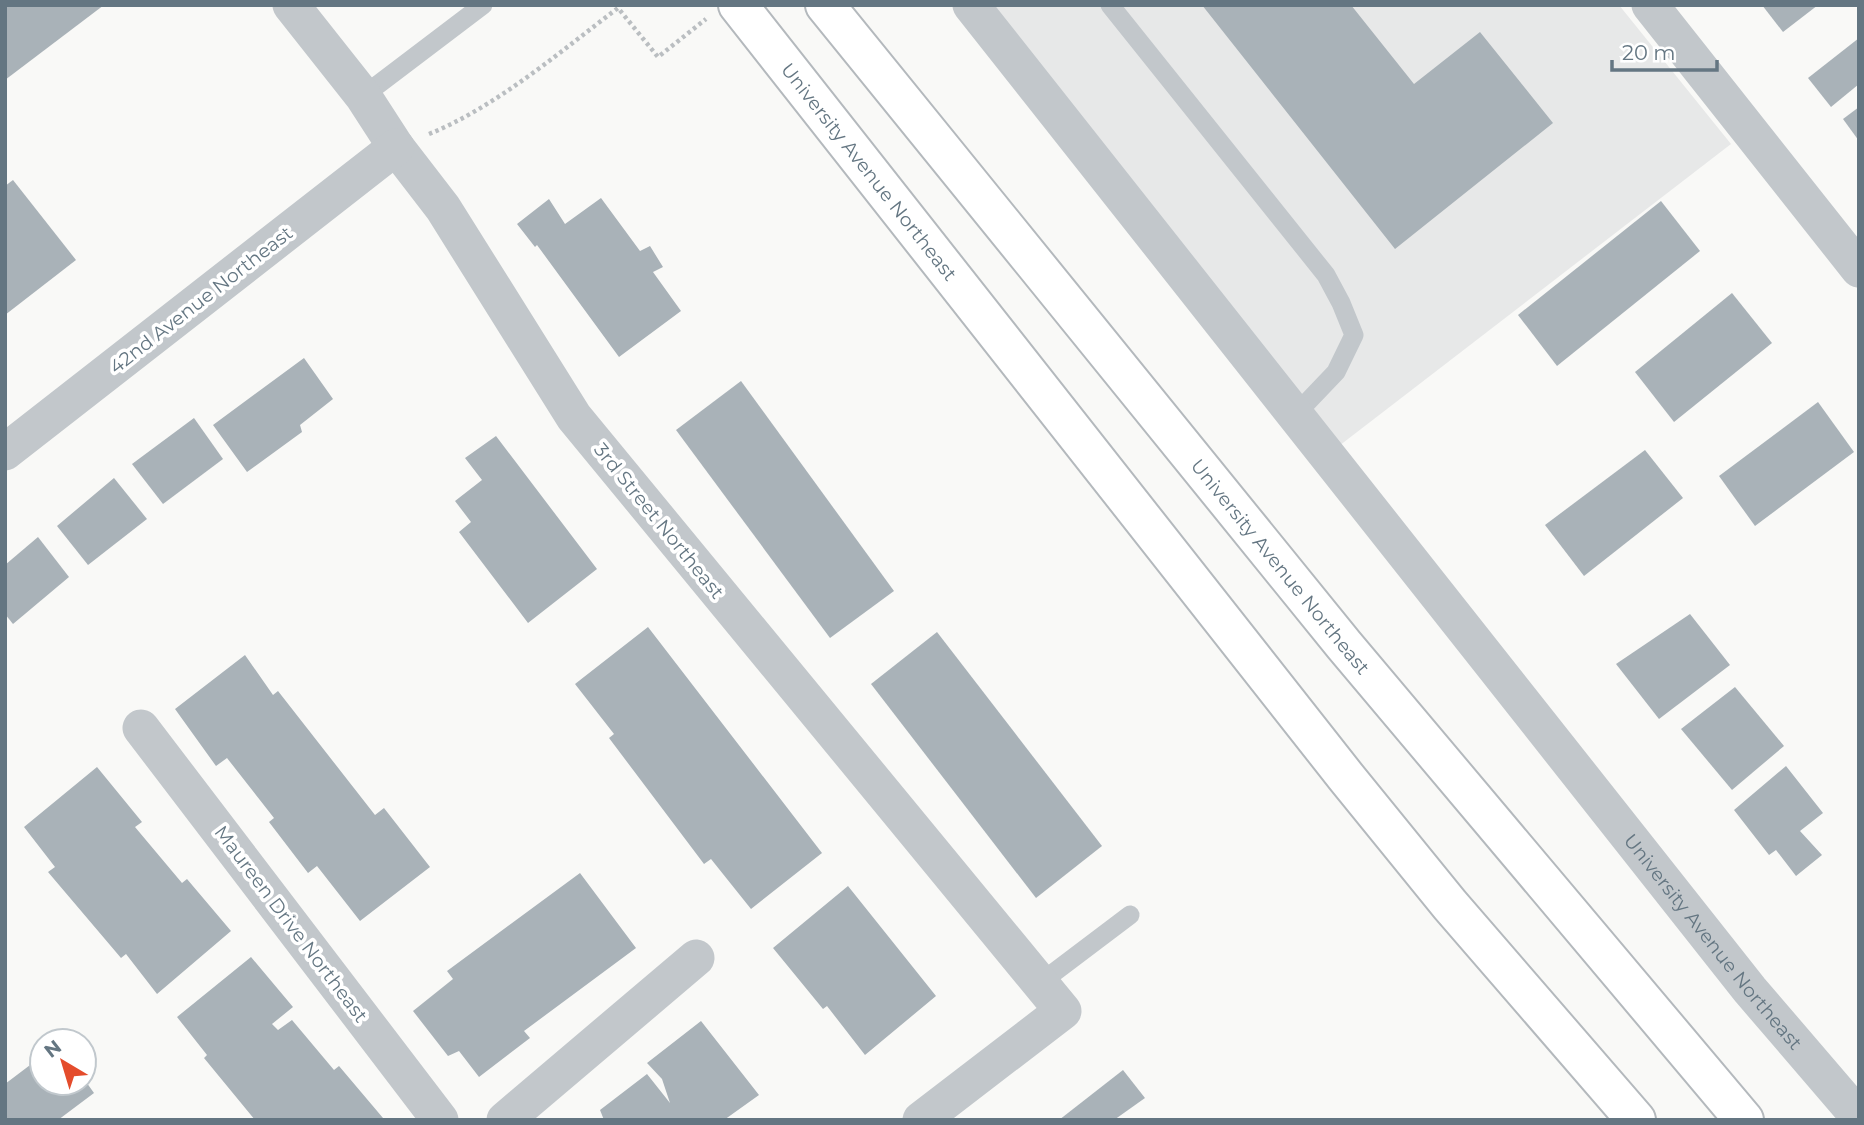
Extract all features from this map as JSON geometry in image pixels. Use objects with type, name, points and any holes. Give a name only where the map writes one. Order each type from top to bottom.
[{"type":"main road","name":"University Avenue Northeast","points":[[825,5],[1344,645],[1744,1120]]},
{"type":"main road","name":"University Avenue Northeast","points":[[725,10],[1450,905],[1636,1120]]},
{"type":"street","name":"3rd Street Northeast","points":[[291,5],[363,96],[396,147],[443,208],[574,417],[1063,1011],[922,1120]]},
{"type":"street","name":"University Avenue Northeast","points":[[971,5],[1750,990],[1859,1117]]},
{"type":"street","points":[[1650,5],[1859,269]]},
{"type":"street","name":"42nd Avenue Northeast","points":[[5,452],[396,147]]},
{"type":"street","name":"Maureen Drive Northeast","points":[[141,728],[440,1120]]},
{"type":"street","points":[[505,1120],[696,958]]},
{"type":"lane","points":[[363,96],[483,5]]},
{"type":"lane","points":[[1110,5],[1326,275],[1341,303],[1354,335],[1336,372],[1295,415]]},
{"type":"lane","points":[[1040,983],[1130,915]]},
{"type":"path","points":[[396,147],[444,128],[513,86],[618,8],[658,57],[725,10]]},
{"type":"shaded area","points":[[991,5],[1619,5],[1731,144],[1335,449]]},
{"type":"building","points":[[5,5],[104,5],[5,80]]},
{"type":"building","points":[[1202,5],[1351,5],[1414,84],[1480,32],[1553,123],[1395,249]]},
{"type":"building","points":[[1762,5],[1818,5],[1783,32]]},
{"type":"building","points":[[1859,38],[1859,84],[1831,107],[1808,78]]},
{"type":"building","points":[[1859,107],[1859,141],[1843,119]]},
{"type":"building","points":[[13,180],[76,260],[5,315],[5,186]]},
{"type":"building","points":[[601,198],[640,251],[650,246],[663,267],[653,272],[681,311],[619,357],[537,245],[535,247],[517,224],[549,199],[565,224]]},
{"type":"building","points":[[1661,201],[1700,251],[1557,366],[1518,315]]},
{"type":"building","points":[[1732,293],[1772,343],[1674,422],[1635,372]]},
{"type":"building","points":[[304,358],[333,399],[300,425],[302,432],[247,472],[213,425]]},
{"type":"building","points":[[741,381],[894,591],[830,638],[676,430]]},
{"type":"building","points":[[1818,402],[1854,452],[1755,526],[1719,476]]},
{"type":"building","points":[[194,418],[223,459],[163,504],[132,464]]},
{"type":"building","points":[[496,436],[597,569],[528,623],[459,532],[471,522],[455,501],[482,480],[465,458]]},
{"type":"building","points":[[1645,450],[1683,498],[1584,576],[1545,525]]},
{"type":"building","points":[[114,478],[147,519],[88,565],[57,526]]},
{"type":"building","points":[[38,537],[69,577],[13,624],[5,614],[5,565]]},
{"type":"building","points":[[1690,614],[1730,665],[1659,719],[1616,664]]},
{"type":"building","points":[[648,627],[822,853],[751,909],[711,859],[704,864],[609,738],[614,734],[575,684]]},
{"type":"building","points":[[937,632],[1102,846],[1036,898],[871,684]]},
{"type":"building","points":[[245,655],[273,695],[278,691],[375,815],[384,808],[430,867],[360,921],[317,866],[308,873],[269,822],[274,818],[227,758],[216,766],[175,709]]},
{"type":"building","points":[[1735,687],[1784,746],[1732,790],[1681,729]]},
{"type":"building","points":[[1786,766],[1823,813],[1800,831],[1822,855],[1796,876],[1776,850],[1769,855],[1734,810]]},
{"type":"building","points":[[97,767],[142,822],[135,827],[182,883],[187,879],[231,931],[157,994],[126,954],[121,958],[48,872],[55,867],[24,827]]},
{"type":"building","points":[[580,873],[636,948],[524,1031],[530,1038],[479,1077],[459,1051],[448,1056],[413,1011],[453,979],[447,971]]},
{"type":"building","points":[[848,886],[936,996],[865,1055],[827,1006],[823,1009],[773,948]]},
{"type":"building","points":[[251,957],[293,1007],[272,1024],[278,1030],[292,1020],[334,1070],[339,1066],[383,1118],[381,1120],[255,1120],[204,1058],[207,1055],[177,1017]]},
{"type":"building","points":[[701,1021],[759,1095],[724,1120],[604,1120],[600,1110],[647,1074],[670,1103],[662,1079],[647,1063]]},
{"type":"building","points":[[28,1067],[28,1097],[89,1097],[58,1120],[5,1120],[5,1084]]},
{"type":"building","points":[[1123,1070],[1145,1098],[1114,1120],[1059,1120]]}]
